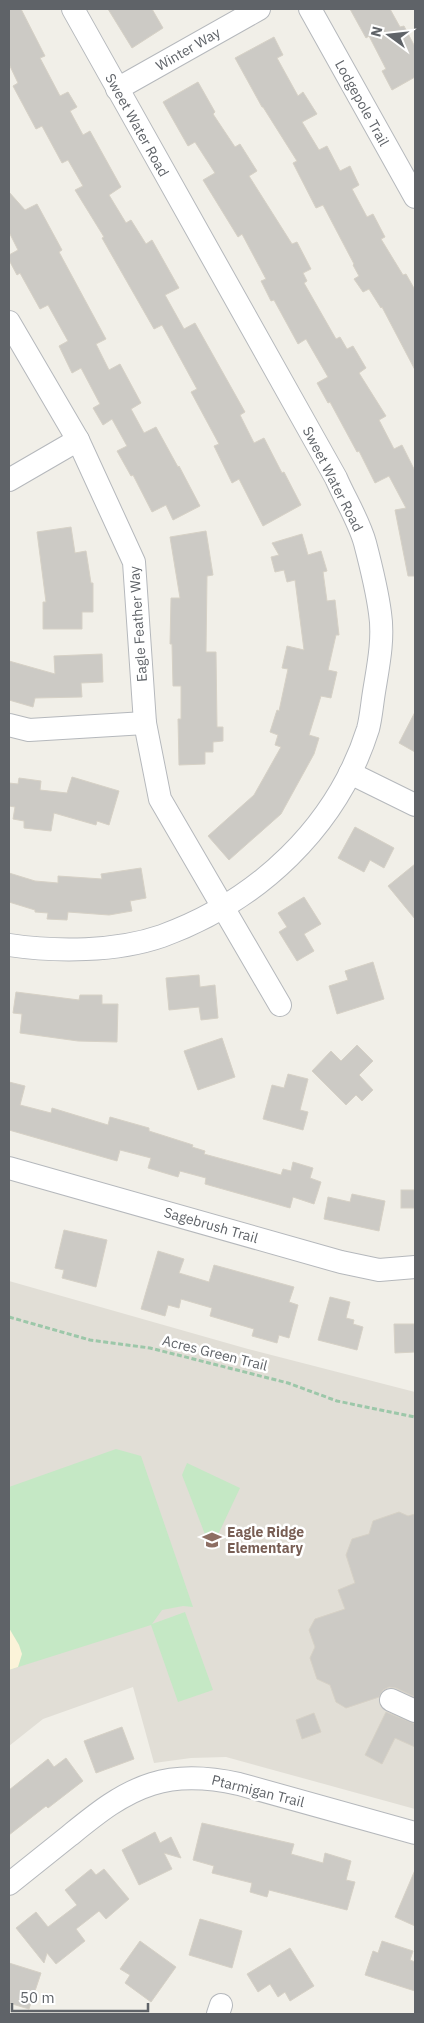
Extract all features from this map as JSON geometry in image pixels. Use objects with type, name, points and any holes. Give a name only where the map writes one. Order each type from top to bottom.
[{"type":"street","name":"Sweet Water Road","points":[[9,945],[93,949],[128,944],[161,936],[223,909],[256,886],[299,848],[324,819],[350,773],[368,728],[380,654],[380,615],[365,542],[336,478],[73,9]]},
{"type":"street","name":"Winter Way","points":[[117,89],[259,9]]},
{"type":"street","name":"Lodgepole Trail","points":[[310,9],[415,197]]},
{"type":"street","name":"Eagle Feather Way","points":[[9,322],[78,440],[134,562],[145,724],[160,799],[280,1005]]},
{"type":"street","points":[[9,480],[78,440]]},
{"type":"street","points":[[9,724],[29,730],[145,724]]},
{"type":"street","points":[[350,773],[415,805]]},
{"type":"street","name":"Sagebrush Trail","points":[[9,1168],[341,1262],[379,1270],[415,1267]]},
{"type":"street","points":[[392,1700],[415,1711]]},
{"type":"street","name":"Ptarmigan Trail","points":[[9,1884],[108,1804],[154,1783],[196,1778],[218,1779],[415,1833]]},
{"type":"path","name":"Acres Green Trail","points":[[9,1316],[90,1340],[150,1348],[288,1383],[337,1401],[415,1417]]},
{"type":"shaded area","name":"Eagle Ridge Elementary","points":[[9,1281],[248,1349],[415,1392],[415,1809],[226,1757],[191,1758],[154,1763],[133,1687],[43,1719],[9,1746]]},
{"type":"green space","points":[[116,1449],[141,1456],[193,1607],[183,1606],[162,1610],[152,1624],[185,1612],[213,1690],[178,1702],[151,1625],[9,1670],[9,1487]]},
{"type":"green space","points":[[187,1463],[240,1488],[216,1539],[213,1537],[211,1540],[206,1537],[182,1475]]},
{"type":"sand","points":[[9,1628],[22,1654],[18,1667],[9,1670]]},
{"type":"building","points":[[9,9],[21,9],[45,56],[40,58],[60,96],[68,92],[77,107],[70,111],[83,135],[90,131],[121,187],[109,195],[126,223],[131,220],[146,244],[152,240],[179,288],[165,295],[184,329],[195,323],[245,412],[240,415],[254,443],[264,438],[301,505],[263,526],[239,479],[232,483],[214,446],[219,444],[191,392],[197,389],[162,325],[154,329],[102,238],[104,237],[75,190],[83,186],[68,160],[62,163],[42,126],[36,129],[13,86],[18,83],[9,64]]},
{"type":"building","points":[[108,9],[152,9],[163,28],[132,48]]},
{"type":"building","points":[[350,9],[390,9],[400,27],[404,26],[415,47],[415,77],[392,90],[382,71],[386,69],[369,36],[366,38]]},
{"type":"building","points":[[274,37],[283,55],[277,58],[298,96],[303,92],[317,114],[302,122],[319,150],[327,146],[340,171],[350,166],[359,185],[352,189],[367,217],[373,214],[385,237],[381,239],[403,275],[406,274],[415,290],[415,370],[382,307],[369,289],[363,292],[354,279],[359,276],[354,264],[323,205],[316,208],[293,163],[297,161],[262,107],[235,58]]},
{"type":"building","points":[[198,82],[215,112],[213,114],[235,147],[240,144],[257,171],[249,176],[292,244],[297,242],[311,269],[303,273],[307,281],[304,283],[336,339],[340,337],[347,349],[353,346],[366,368],[359,373],[386,416],[379,420],[394,449],[402,445],[415,471],[415,576],[408,576],[395,510],[406,508],[389,476],[375,483],[359,451],[357,452],[330,402],[328,403],[317,383],[328,377],[306,339],[298,344],[274,300],[271,301],[261,281],[266,279],[242,234],[238,237],[203,180],[215,173],[195,142],[188,146],[163,102]]},
{"type":"building","points":[[9,192],[25,210],[37,204],[62,250],[59,252],[106,339],[96,344],[109,370],[120,364],[141,403],[131,409],[144,433],[156,427],[200,506],[173,520],[166,505],[152,512],[133,475],[131,476],[117,451],[127,446],[112,419],[103,425],[93,408],[100,404],[81,368],[72,373],[59,346],[68,341],[48,305],[40,309],[20,273],[17,275],[9,260],[9,255],[18,250],[9,232]]},
{"type":"building","points":[[71,527],[75,553],[86,551],[91,583],[93,583],[93,612],[82,612],[82,629],[43,629],[43,602],[46,602],[37,532]]},
{"type":"building","points":[[206,531],[213,575],[207,576],[206,652],[216,652],[217,727],[223,727],[223,741],[213,742],[213,752],[205,752],[205,764],[179,765],[178,719],[181,719],[181,686],[173,686],[172,644],[170,644],[171,598],[180,598],[170,537]]},
{"type":"building","points":[[302,534],[308,555],[321,551],[327,571],[323,572],[327,601],[335,600],[339,635],[336,635],[328,670],[337,672],[331,698],[321,696],[309,735],[319,738],[314,754],[281,814],[229,860],[208,836],[254,795],[281,747],[275,745],[278,735],[270,732],[277,710],[279,711],[288,669],[282,668],[287,646],[304,650],[295,580],[287,582],[284,570],[275,572],[271,557],[279,555],[272,543]]},
{"type":"building","points":[[102,654],[103,682],[81,683],[82,697],[35,698],[33,707],[9,700],[9,661],[55,674],[54,656]]},
{"type":"building","points":[[415,712],[415,752],[399,743]]},
{"type":"building","points":[[72,777],[119,791],[109,825],[97,821],[96,825],[54,813],[51,831],[24,828],[24,821],[13,819],[15,807],[9,806],[9,783],[18,784],[19,778],[41,781],[40,790],[67,793]]},
{"type":"building","points":[[355,827],[394,848],[384,868],[370,860],[364,872],[338,858]]},
{"type":"building","points":[[415,864],[415,919],[388,886]]},
{"type":"building","points":[[141,868],[146,898],[130,901],[132,911],[109,915],[68,912],[67,920],[47,919],[48,913],[35,912],[35,910],[9,902],[9,873],[35,881],[58,883],[58,876],[102,879],[101,874]]},
{"type":"building","points":[[304,897],[321,924],[304,934],[314,951],[297,961],[279,932],[287,927],[278,913]]},
{"type":"building","points":[[373,962],[384,999],[337,1014],[329,986],[348,980],[345,971]]},
{"type":"building","points":[[199,975],[200,987],[215,985],[218,1018],[201,1020],[199,1007],[169,1010],[166,978]]},
{"type":"building","points":[[16,992],[79,1000],[80,995],[102,995],[102,1004],[118,1004],[117,1042],[78,1041],[20,1033],[22,1014],[13,1013]]},
{"type":"building","points":[[222,1038],[235,1077],[198,1090],[184,1051]]},
{"type":"building","points":[[357,1045],[373,1061],[359,1075],[373,1090],[362,1101],[356,1095],[346,1105],[312,1071],[331,1051],[341,1061]]},
{"type":"building","points":[[288,1074],[308,1079],[300,1110],[308,1112],[303,1130],[263,1119],[272,1085],[284,1088]]},
{"type":"building","points":[[9,1082],[25,1086],[20,1105],[51,1113],[52,1108],[108,1125],[110,1117],[149,1128],[149,1131],[193,1145],[192,1147],[205,1151],[204,1154],[281,1175],[283,1169],[291,1171],[293,1162],[313,1168],[310,1178],[321,1182],[314,1204],[293,1197],[290,1208],[205,1184],[206,1178],[180,1171],[178,1177],[148,1168],[151,1158],[120,1150],[117,1161],[9,1130]]},
{"type":"building","points":[[401,1190],[415,1190],[415,1208],[401,1208]]},
{"type":"building","points":[[352,1194],[385,1201],[379,1231],[324,1219],[328,1197],[350,1202]]},
{"type":"building","points":[[64,1230],[107,1240],[96,1287],[62,1278],[64,1270],[55,1268]]},
{"type":"building","points":[[158,1251],[184,1259],[179,1273],[209,1282],[214,1265],[294,1287],[289,1302],[298,1305],[289,1338],[279,1335],[277,1343],[252,1336],[254,1329],[210,1316],[212,1308],[181,1299],[179,1308],[168,1305],[165,1316],[141,1309]]},
{"type":"building","points":[[330,1297],[350,1302],[346,1318],[354,1320],[353,1324],[363,1327],[357,1350],[318,1340]]},
{"type":"building","points":[[394,1324],[415,1324],[415,1352],[395,1353]]},
{"type":"building","points":[[399,1512],[408,1516],[415,1514],[415,1697],[396,1688],[389,1687],[383,1690],[379,1697],[346,1708],[336,1702],[330,1685],[317,1679],[310,1658],[315,1647],[309,1630],[315,1619],[345,1609],[338,1590],[355,1583],[346,1555],[352,1539],[369,1534],[373,1521]]},
{"type":"building","points":[[386,1712],[415,1724],[415,1747],[395,1738],[382,1764],[365,1755]]},
{"type":"building","points":[[314,1713],[321,1732],[302,1739],[296,1720]]},
{"type":"building","points":[[122,1727],[134,1759],[96,1773],[84,1741]]},
{"type":"building","points":[[66,1758],[83,1781],[48,1808],[46,1806],[9,1835],[9,1790],[48,1759],[54,1767]]},
{"type":"building","points":[[202,1823],[294,1844],[291,1854],[323,1863],[325,1853],[351,1861],[346,1880],[355,1882],[347,1910],[269,1890],[267,1897],[250,1892],[252,1883],[212,1873],[214,1866],[193,1860]]},
{"type":"building","points":[[155,1832],[160,1843],[171,1837],[181,1858],[164,1853],[172,1869],[139,1885],[122,1850]]},
{"type":"building","points":[[91,1869],[96,1875],[104,1869],[129,1899],[106,1919],[99,1911],[76,1929],[85,1941],[56,1964],[47,1953],[44,1963],[16,1928],[36,1912],[48,1927],[77,1905],[65,1890]]},
{"type":"building","points":[[415,1870],[415,1926],[395,1917]]},
{"type":"building","points":[[200,1919],[242,1931],[232,1968],[189,1955]]},
{"type":"building","points":[[140,1941],[176,1967],[151,2002],[125,1983],[130,1975],[120,1969]]},
{"type":"building","points":[[382,1941],[413,1951],[410,1960],[415,1962],[415,1991],[365,1975],[373,1951],[378,1953]]},
{"type":"building","points":[[290,1948],[314,1986],[290,2001],[285,1992],[278,1997],[270,1984],[258,1992],[247,1974]]},
{"type":"building","points":[[9,1963],[41,1973],[29,2009],[9,2003]]},
{"type":"place","name":"Eagle Ridge Elementary","points":[[212,1540]]}]
